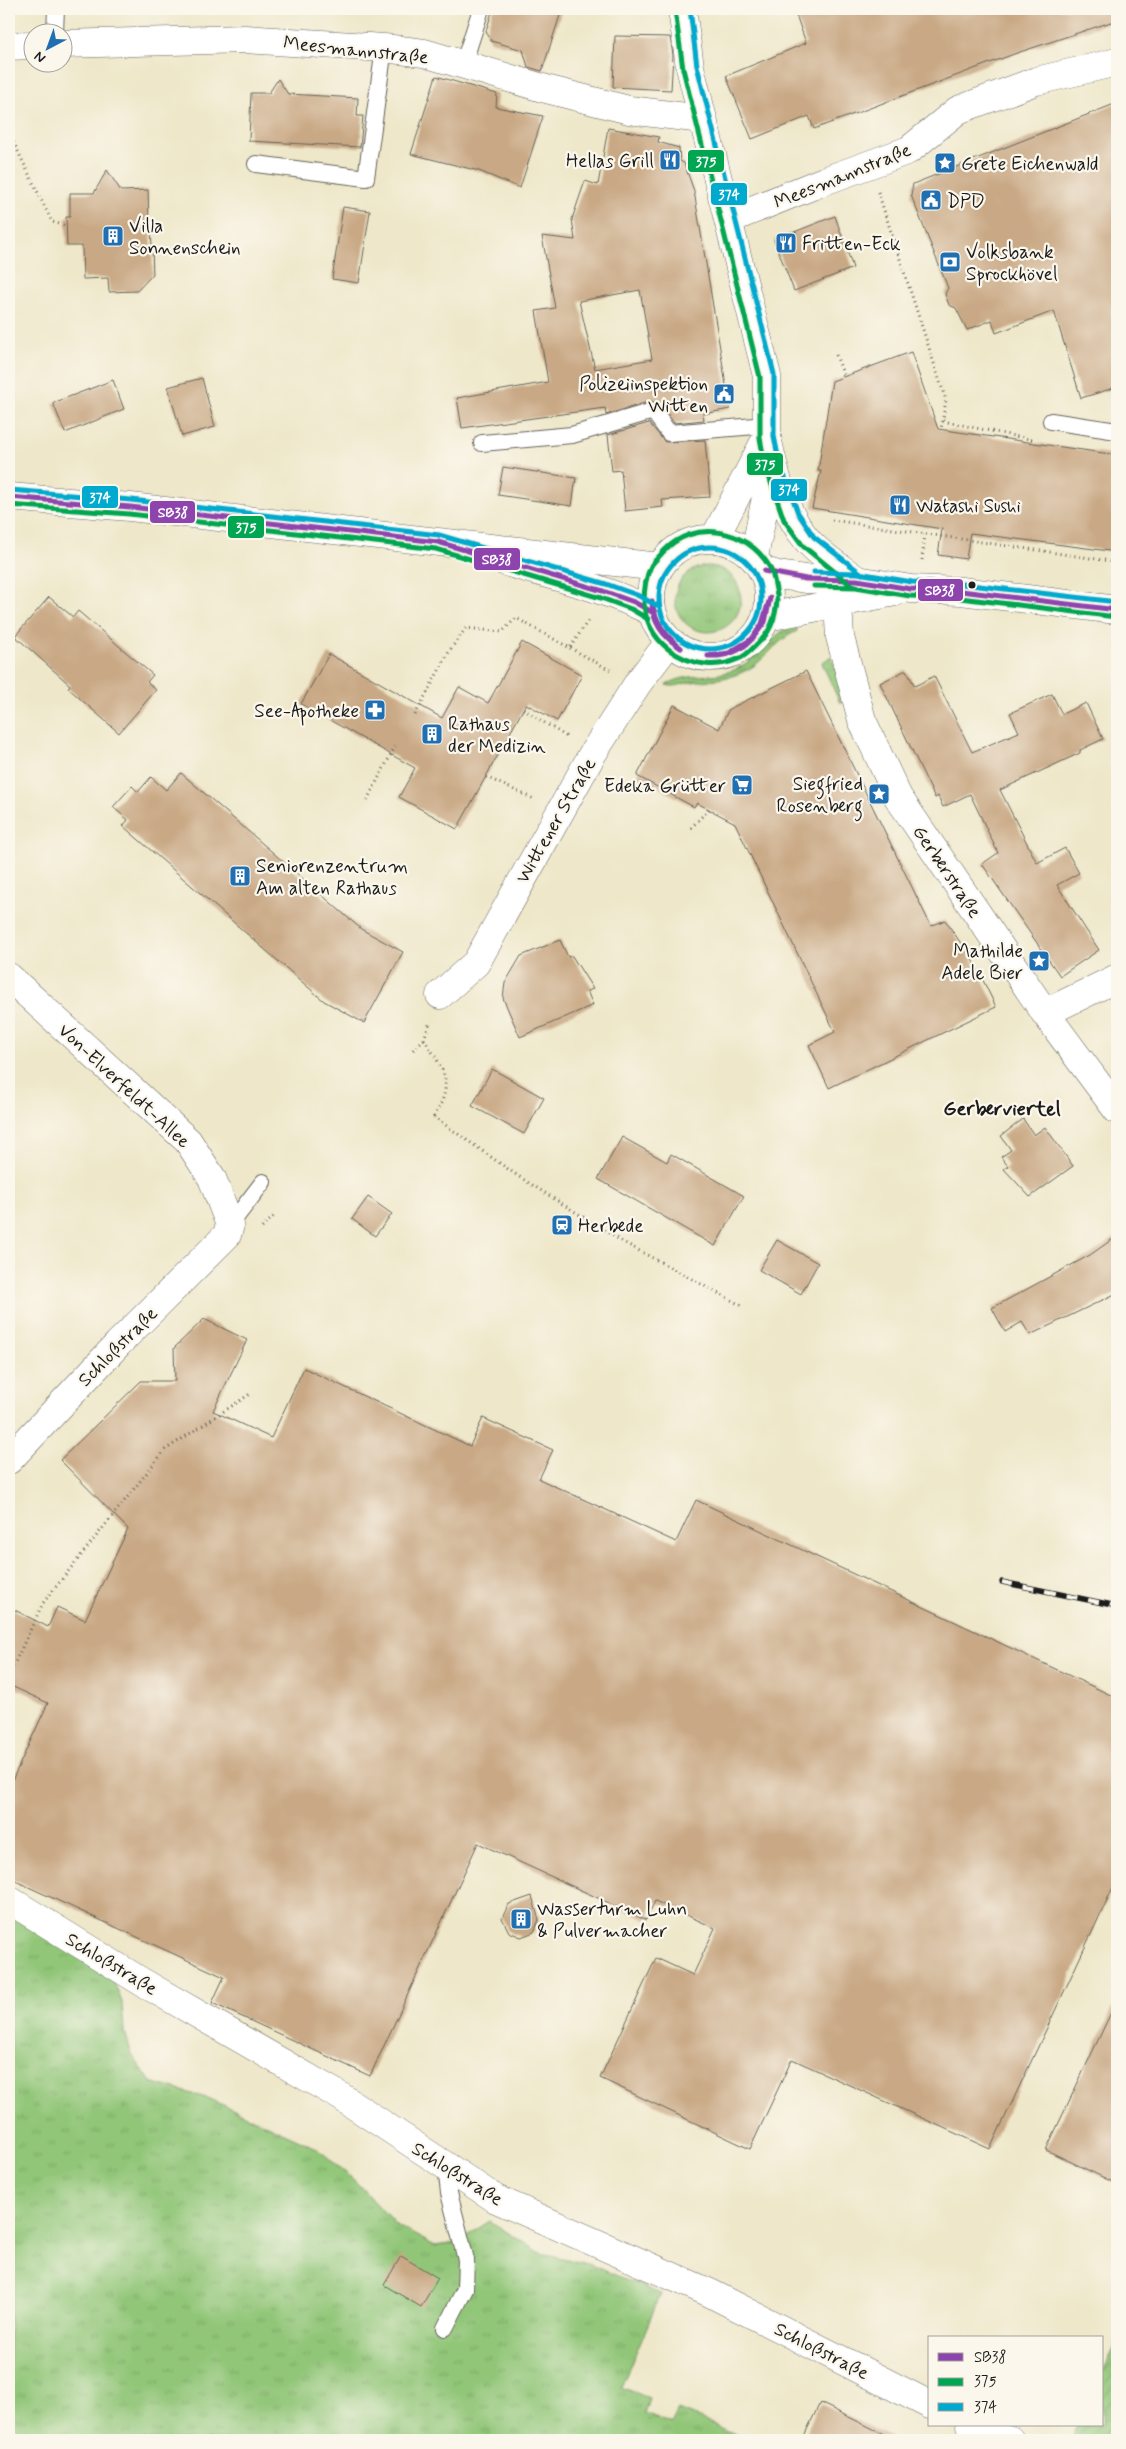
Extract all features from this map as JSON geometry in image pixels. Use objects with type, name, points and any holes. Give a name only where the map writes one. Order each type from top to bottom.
[{"type":"street","points":[[682,9],[690,67],[702,119],[730,219],[767,376],[769,442],[758,564],[770,597],[767,617],[758,634],[744,648],[725,656],[705,657],[686,652],[670,641],[659,628],[652,612],[652,589],[659,567],[670,554],[684,544],[700,539],[714,539],[737,544],[758,564],[778,576],[806,579],[857,580],[911,589],[961,591],[1117,610]]},
{"type":"street","name":"Meesmannstraße","points":[[72,44],[245,39],[384,48],[424,53],[546,90],[629,110],[702,119]]},
{"type":"street","points":[[9,46],[22,45]]},
{"type":"street","name":"Meesmannstraße","points":[[730,219],[824,181],[910,150],[958,110],[1036,81],[1117,62]]},
{"type":"street","points":[[714,539],[769,442]]},
{"type":"street","points":[[769,442],[791,517],[809,542],[857,580]]},
{"type":"street","points":[[9,497],[71,502],[659,567]]},
{"type":"street","points":[[438,542],[603,591],[634,602],[652,612]]},
{"type":"street","points":[[767,617],[911,589]]},
{"type":"street","name":"Gerberstraße","points":[[838,604],[840,637],[862,720],[898,797],[1045,1013],[1117,1110]]},
{"type":"street","name":"Wittener Straße","points":[[440,996],[476,963],[593,753],[638,683],[670,641]]},
{"type":"street","name":"Von-Elverfeldt-Allee","points":[[9,976],[188,1141],[212,1178],[229,1230]]},
{"type":"street","points":[[1045,1013],[1117,978]]},
{"type":"street","name":"Schloßstraße","points":[[9,1460],[54,1410],[229,1230]]},
{"type":"street","name":"Schloßstraße","points":[[9,1900],[142,1982],[340,2096],[496,2199],[710,2293],[928,2404]]},
{"type":"street","points":[[973,2426],[1010,2440]]},
{"type":"lane","points":[[55,22],[56,9]]},
{"type":"lane","points":[[463,65],[481,9]]},
{"type":"lane","points":[[256,164],[366,178],[384,48]]},
{"type":"lane","points":[[482,443],[572,435],[653,411],[669,433],[769,442]]},
{"type":"lane","points":[[1051,421],[1117,431]]},
{"type":"lane","points":[[229,1230],[263,1182]]},
{"type":"lane","points":[[445,2328],[465,2289],[466,2260],[449,2192],[446,2166]]},
{"type":"path","points":[[9,133],[52,222],[67,226]]},
{"type":"path","points":[[869,166],[946,400],[942,429]]},
{"type":"path","points":[[836,356],[844,376]]},
{"type":"path","points":[[827,520],[1117,562]]},
{"type":"path","points":[[924,541],[925,534]]},
{"type":"path","points":[[415,714],[450,650],[466,628],[502,632],[516,618],[608,670],[615,671]]},
{"type":"path","points":[[570,648],[583,627]]},
{"type":"path","points":[[523,709],[593,753]]},
{"type":"path","points":[[367,800],[397,743]]},
{"type":"path","points":[[486,777],[505,786]]},
{"type":"path","points":[[691,828],[709,809]]},
{"type":"path","points":[[424,1038],[439,1062],[447,1082],[445,1099],[434,1117],[518,1176],[622,1242],[744,1308]]},
{"type":"path","points":[[9,1675],[42,1603],[165,1450],[250,1394]]},
{"type":"path","points":[[9,1702],[13,1713]]},
{"type":"green space","points":[[702,566],[714,566],[726,571],[736,581],[741,593],[739,612],[726,627],[714,632],[702,632],[690,627],[680,617],[675,605],[675,593],[680,581],[690,571]]},
{"type":"green space","points":[[796,624],[797,631],[785,638],[747,670],[725,678],[676,686],[666,685],[684,678],[720,674],[738,668],[753,658],[780,633]]},
{"type":"green space","points":[[831,656],[844,692],[840,703],[822,663]]},
{"type":"green space","points":[[9,1910],[112,1978],[122,2002],[124,2029],[132,2055],[151,2082],[210,2099],[317,2148],[356,2182],[396,2225],[435,2246],[456,2243],[490,2221],[538,2252],[591,2265],[661,2294],[621,2387],[649,2398],[644,2413],[671,2424],[678,2410],[751,2440],[9,2440]]},
{"type":"green space","points":[[1117,2342],[1117,2440],[1071,2440],[1078,2426],[1104,2426],[1104,2370]]},
{"type":"building","points":[[493,9],[562,9],[542,71],[528,67],[523,50],[491,41],[486,31]]},
{"type":"building","points":[[794,9],[1117,9],[1117,20],[1014,54],[814,129],[809,116],[752,139],[726,76],[806,43]]},
{"type":"building","points":[[615,36],[670,37],[673,55],[671,90],[613,87]]},
{"type":"building","points":[[436,76],[497,94],[496,107],[543,116],[520,188],[479,171],[411,154]]},
{"type":"building","points":[[278,79],[288,94],[358,98],[357,116],[363,116],[360,147],[249,141],[251,93],[269,93]]},
{"type":"building","points":[[1117,103],[1117,387],[1081,398],[1054,311],[996,333],[992,320],[967,330],[956,308],[949,305],[945,294],[948,288],[911,195],[913,184]]},
{"type":"building","points":[[608,128],[659,137],[658,142],[679,148],[680,161],[684,163],[694,191],[730,409],[703,414],[704,420],[674,423],[661,405],[651,401],[606,415],[605,408],[462,428],[457,398],[548,382],[536,311],[555,308],[542,236],[575,240],[572,219],[585,181],[598,185]],"holes":[[[640,290],[652,359],[595,369],[579,301]]]},
{"type":"building","name":"Villa Sonnenschein","points":[[107,170],[121,191],[148,190],[153,274],[137,291],[109,292],[108,278],[83,279],[82,246],[67,246],[66,217],[70,217],[70,193],[94,193]]},
{"type":"building","points":[[343,207],[370,211],[359,283],[332,279]]},
{"type":"building","points":[[835,216],[853,268],[794,291],[774,240]]},
{"type":"building","points":[[911,352],[938,429],[1117,455],[1117,552],[970,533],[966,559],[938,555],[942,529],[812,508],[821,471],[818,471],[832,381]]},
{"type":"building","points":[[202,378],[215,427],[182,436],[168,387]]},
{"type":"building","points":[[113,380],[124,409],[65,433],[53,403]]},
{"type":"building","points":[[649,423],[665,442],[705,440],[710,497],[662,500],[663,507],[625,511],[621,470],[612,471],[608,435]]},
{"type":"building","points":[[503,467],[576,478],[572,506],[498,495]]},
{"type":"building","points":[[49,597],[73,617],[78,611],[153,675],[147,682],[156,690],[119,733],[68,688],[70,685],[15,636]]},
{"type":"building","name":"Rathaus der Medizin","points":[[522,642],[582,675],[557,721],[526,704],[457,829],[399,797],[415,768],[301,704],[329,654],[442,718],[459,687],[488,703]]},
{"type":"building","points":[[906,670],[915,686],[934,676],[972,752],[1019,732],[1010,713],[1052,694],[1062,714],[1086,703],[1103,739],[1080,750],[1080,753],[1000,790],[1037,863],[1065,848],[1079,873],[1057,885],[1099,950],[1060,976],[982,864],[998,853],[970,794],[943,807],[938,796],[935,798],[880,683]]},
{"type":"building","points":[[806,671],[931,926],[945,920],[975,964],[996,1007],[829,1088],[809,1045],[835,1032],[735,823],[697,803],[694,807],[637,776],[674,705],[719,729],[729,709]]},
{"type":"building","name":"Seniorenzentrum Am alten Rathaus","points":[[181,773],[361,929],[403,952],[364,1023],[324,1001],[123,826],[128,820],[113,807],[132,786],[138,792],[151,777],[166,790]]},
{"type":"building","points":[[560,940],[568,957],[572,956],[593,989],[587,991],[593,1005],[520,1037],[503,998],[505,983],[521,956]]},
{"type":"building","points":[[492,1069],[544,1098],[524,1134],[472,1106]]},
{"type":"building","points":[[1023,1119],[1034,1135],[1045,1127],[1073,1166],[1030,1197],[1004,1169],[1008,1166],[1001,1157],[1011,1150],[1001,1136]]},
{"type":"building","points":[[622,1137],[667,1162],[671,1154],[744,1196],[715,1246],[598,1179]]},
{"type":"building","points":[[368,1197],[392,1214],[375,1236],[352,1219]]},
{"type":"building","points":[[1117,1236],[1117,1293],[1030,1335],[1022,1322],[1005,1332],[992,1308],[1090,1255]]},
{"type":"building","points":[[777,1240],[818,1263],[801,1294],[759,1270]]},
{"type":"building","points":[[204,1319],[247,1340],[213,1411],[271,1438],[304,1368],[470,1446],[483,1418],[553,1450],[539,1479],[676,1542],[696,1500],[1117,1698],[1117,1879],[990,2149],[792,2059],[750,2149],[600,2078],[656,1958],[693,1975],[715,1928],[655,1901],[646,1920],[478,1843],[370,2076],[212,2003],[224,1977],[9,1878],[9,1787],[48,1703],[9,1685],[9,1607],[48,1627],[57,1607],[85,1620],[128,1529],[60,1460],[141,1381],[175,1381],[174,1348]]},
{"type":"building","name":"Wasserturm Luhn & Pulvermacher","points":[[532,1896],[539,1920],[534,1932],[521,1937],[509,1932],[502,1918],[509,1904]]},
{"type":"building","points":[[1117,2000],[1117,2184],[1046,2150]]},
{"type":"building","points":[[401,2256],[438,2278],[421,2307],[384,2285]]},
{"type":"building","points":[[820,2403],[896,2440],[802,2440]]},
{"type":"railway","points":[[1002,1582],[1117,1606]]},
{"type":"transit line","name":"374","points":[[690,9],[697,66],[774,374],[774,436],[779,461],[798,513],[814,537],[862,574]]},
{"type":"transit line","name":"375","points":[[675,10],[683,69],[760,377],[760,438],[765,465],[784,520],[803,546],[852,586]]},
{"type":"transit line","name":"374","points":[[10,490],[131,500],[439,535],[606,584],[637,595],[656,605]]},
{"type":"transit line","name":"SB38","points":[[9,497],[130,507],[438,542],[603,591],[634,602],[652,612]]},
{"type":"transit line","name":"375","points":[[9,505],[129,514],[436,549],[601,598],[631,609],[648,619]]},
{"type":"transit line","name":"375","points":[[777,595],[771,569],[759,553],[748,543],[734,536],[719,532],[704,532],[676,541],[654,562],[646,580],[644,603],[647,619],[654,633],[664,645],[677,655],[691,661],[723,664],[743,656],[761,640],[769,630],[774,618],[777,599]]},
{"type":"transit line","name":"374","points":[[710,547],[729,551],[746,562],[757,579],[761,598],[757,617],[746,634],[729,645],[710,649],[691,645],[674,634],[663,617],[659,598],[663,579],[674,562],[691,551],[710,547]]},
{"type":"transit line","name":"SB38","points":[[764,571],[806,579],[857,580],[911,589],[961,591],[1117,610]]},
{"type":"transit line","name":"374","points":[[814,572],[858,573],[912,582],[962,584],[1117,602]]},
{"type":"transit line","name":"375","points":[[814,586],[856,587],[910,596],[960,598],[1116,617]]},
{"type":"transit line","name":"SB38","points":[[752,639],[762,624],[770,598]]},
{"type":"transit line","name":"SB38","points":[[752,639],[765,622],[770,598]]},
{"type":"transit line","name":"SB38","points":[[652,601],[658,622],[670,638],[681,648]]},
{"type":"transit line","name":"SB38","points":[[652,601],[656,622],[664,634],[681,648]]},
{"type":"transit line","name":"SB38","points":[[708,656],[721,656],[732,653],[752,639]]},
{"type":"transit line","name":"SB38","points":[[708,656],[729,653],[752,639]]},
{"type":"place","name":"Hellas Grill","points":[[670,160]]},
{"type":"place","name":"Grete Eichenwald","points":[[945,163]]},
{"type":"place","name":"DPD","points":[[931,200]]},
{"type":"place","name":"Villa Sonnenschein","points":[[113,236]]},
{"type":"place","name":"Fritten-Eck","points":[[786,243]]},
{"type":"place","name":"Volksbank Sprockhövel","points":[[950,262]]},
{"type":"place","name":"Polizeiinspektion Witten","points":[[724,394]]},
{"type":"place","name":"Watashi Sushi","points":[[900,505]]},
{"type":"place","name":"See-Apotheke","points":[[375,710]]},
{"type":"place","name":"Rathaus der Medizin","points":[[432,734]]},
{"type":"place","name":"Edeka Grütter","points":[[742,785]]},
{"type":"place","name":"Siegfried Rosenberg","points":[[879,794]]},
{"type":"place","name":"Seniorenzentrum Am alten Rathaus","points":[[240,876]]},
{"type":"place","name":"Mathilde Adele Bier","points":[[1039,961]]},
{"type":"place","name":"Herbede","points":[[562,1225]]},
{"type":"place","name":"Wasserturm Luhn & Pulvermacher","points":[[521,1919]]},
{"type":"district","name":"Gerberviertel","points":[[1002,1108]]}]
